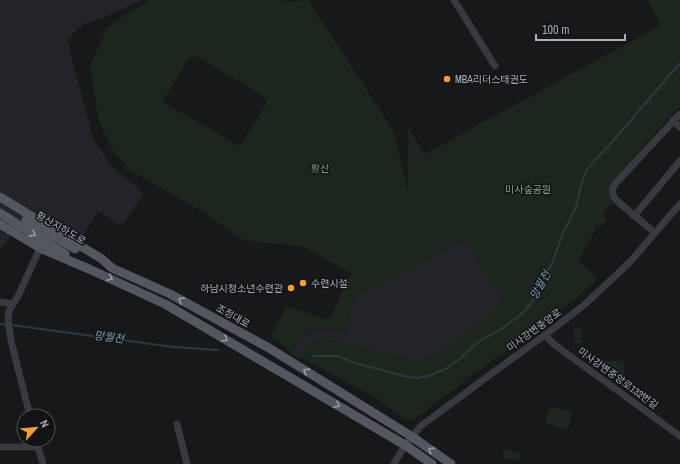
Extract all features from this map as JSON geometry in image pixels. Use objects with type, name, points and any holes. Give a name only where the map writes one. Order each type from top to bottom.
[{"type":"main road","name":"조정대로","points":[[0,197],[102,259],[112,268],[170,294],[269,348],[411,436],[451,464]]},
{"type":"main road","name":"황산지하도로","points":[[0,204],[63,243],[112,268]]},
{"type":"main road","name":"황산지하도로","points":[[0,213],[89,268]]},
{"type":"main road","points":[[0,224],[40,248],[89,268],[165,304],[405,445],[432,464]]},
{"type":"street","points":[[454,0],[495,66]]},
{"type":"street","points":[[654,232],[616,200],[612,194],[612,189],[680,114]]},
{"type":"street","points":[[673,120],[680,126]]},
{"type":"street","points":[[634,216],[680,161]]},
{"type":"street","name":"미사강변중앙로","points":[[394,464],[411,436],[421,426],[583,306],[638,253],[654,232],[680,204]]},
{"type":"street","points":[[28,408],[11,341],[9,311],[19,294],[40,248]]},
{"type":"street","points":[[0,302],[12,304]]},
{"type":"street","name":"미사강변중앙로132번길","points":[[545,335],[555,345],[680,436]]},
{"type":"street","points":[[178,424],[187,464]]},
{"type":"street","points":[[0,447],[16,445]]},
{"type":"street","points":[[38,448],[42,464]]},
{"type":"shaded area","points":[[0,0],[142,0],[107,16],[87,23],[77,29],[68,40],[93,138],[110,164],[144,194],[121,226],[98,211],[74,250],[22,220],[0,251]]},
{"type":"shaded area","points":[[466,238],[505,303],[440,352],[427,359],[416,361],[324,339],[303,353],[301,357],[302,360],[287,351],[291,351],[301,337],[311,331],[322,328],[345,333],[354,297]]},
{"type":"green space","points":[[149,0],[283,0],[284,2],[308,0],[393,130],[408,191],[408,128],[425,154],[661,25],[648,0],[680,0],[680,107],[668,118],[610,185],[609,193],[613,202],[604,213],[606,220],[602,226],[596,228],[579,260],[597,279],[578,297],[414,419],[407,421],[374,397],[301,357],[310,345],[316,341],[324,339],[416,361],[427,359],[440,352],[505,303],[466,238],[354,297],[345,333],[328,329],[310,331],[300,338],[291,351],[272,338],[271,335],[287,306],[327,319],[331,316],[351,273],[304,247],[243,240],[203,212],[131,171],[112,150],[98,117],[90,67],[107,27]],"holes":[[[196,56],[262,95],[267,102],[240,146],[163,102],[188,59]]]},
{"type":"green space","points":[[581,328],[582,343],[575,344],[574,329]]},
{"type":"green space","points":[[624,360],[625,376],[619,375],[605,364],[605,361]]},
{"type":"green space","points":[[549,406],[572,411],[568,430],[545,424]]},
{"type":"green space","points":[[504,449],[521,453],[519,461],[503,458]]},
{"type":"waterway","name":"망월천","points":[[313,356],[338,356],[355,363],[408,377],[417,378],[429,376],[447,368],[460,359],[477,343],[498,331],[519,316],[526,310],[533,300],[553,261],[563,233],[576,207],[586,171],[680,63]]},
{"type":"waterway","name":"망월천","points":[[0,324],[7,325]]},
{"type":"waterway","name":"망월천","points":[[11,325],[174,347],[218,350]]},
{"type":"place","name":"MBA리더스태권도","points":[[447,79]]},
{"type":"place","name":"수련시설","points":[[303,283]]},
{"type":"place","name":"하남시청소년수련관","points":[[291,288]]},
{"type":"park label","name":"황산","points":[[320,168]]},
{"type":"park label","name":"미사숲공원","points":[[528,189]]}]
